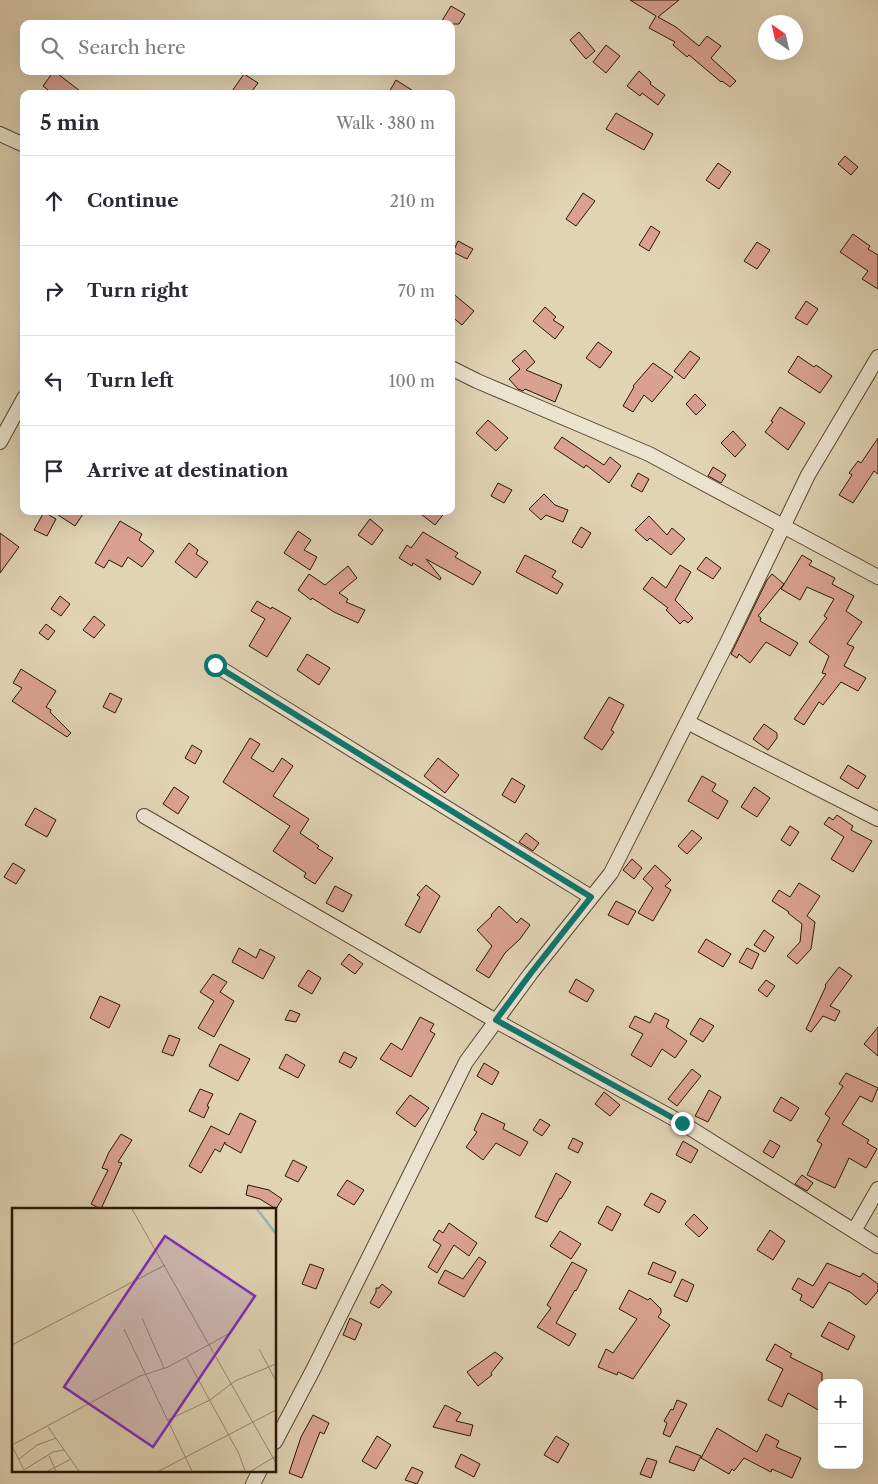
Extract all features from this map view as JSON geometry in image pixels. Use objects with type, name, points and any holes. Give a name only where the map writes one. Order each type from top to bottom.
[{"type":"street","points":[[0,134],[20,143]]},
{"type":"street","points":[[276,1440],[313,1370],[466,1062],[531,973],[611,873],[727,643],[782,525],[808,475],[878,357]]},
{"type":"street","points":[[455,370],[650,454],[878,577]]},
{"type":"street","points":[[0,442],[20,405]]},
{"type":"street","points":[[215,665],[591,897]]},
{"type":"street","points":[[687,722],[878,819]]},
{"type":"street","points":[[144,816],[496,1020],[682,1123],[878,1246]]},
{"type":"street","points":[[854,1230],[878,1189]]},
{"type":"street","points":[[253,1484],[259,1472]]},
{"type":"building","points":[[630,0],[679,0],[658,17],[676,27],[699,46],[707,36],[721,46],[711,58],[736,81],[730,87],[721,82],[689,55],[687,57],[673,45],[675,42],[649,28],[656,16]]},
{"type":"building","points":[[451,6],[465,14],[459,24],[455,24],[455,20],[442,20]]},
{"type":"building","points":[[579,32],[595,51],[586,59],[570,40]]},
{"type":"building","points":[[606,45],[620,56],[606,73],[593,62]]},
{"type":"building","points":[[639,71],[651,82],[650,84],[665,95],[658,105],[642,93],[640,96],[627,86]]},
{"type":"building","points":[[51,75],[59,75],[79,90],[48,90],[43,86]]},
{"type":"building","points":[[243,75],[258,83],[253,90],[233,90]]},
{"type":"building","points":[[396,80],[412,90],[390,90]]},
{"type":"building","points":[[616,113],[653,134],[644,150],[606,129]]},
{"type":"building","points":[[845,156],[858,167],[851,175],[838,164]]},
{"type":"building","points":[[718,163],[731,172],[719,189],[706,180]]},
{"type":"building","points":[[583,193],[595,201],[576,226],[566,219]]},
{"type":"building","points":[[651,226],[660,232],[649,251],[639,245]]},
{"type":"building","points":[[853,234],[870,246],[868,249],[878,255],[878,289],[862,279],[868,271],[840,252]]},
{"type":"building","points":[[458,241],[473,249],[467,259],[455,253]]},
{"type":"building","points":[[757,242],[770,250],[757,269],[744,261]]},
{"type":"building","points":[[455,295],[474,311],[462,325],[455,319]]},
{"type":"building","points":[[806,301],[818,309],[807,325],[795,318]]},
{"type":"building","points":[[545,307],[556,317],[553,320],[564,327],[555,339],[533,321]]},
{"type":"building","points":[[598,342],[612,352],[600,368],[586,358]]},
{"type":"building","points":[[525,350],[535,362],[526,370],[562,385],[555,402],[525,389],[523,391],[518,389],[509,379],[520,369],[512,361]]},
{"type":"building","points":[[690,351],[700,358],[684,379],[674,371]]},
{"type":"building","points":[[798,356],[832,376],[820,393],[788,372]]},
{"type":"building","points":[[653,363],[673,377],[652,402],[644,395],[633,412],[623,406],[633,386]]},
{"type":"building","points":[[695,394],[706,405],[696,415],[686,404]]},
{"type":"building","points":[[780,407],[805,423],[788,450],[765,432],[773,422],[771,421]]},
{"type":"building","points":[[488,420],[508,438],[496,451],[476,433]]},
{"type":"building","points":[[733,431],[746,445],[735,457],[721,443]]},
{"type":"building","points":[[562,437],[604,465],[610,457],[621,466],[609,483],[586,465],[584,468],[554,448]]},
{"type":"building","points":[[878,438],[878,474],[874,471],[853,503],[839,495],[852,475],[849,473],[858,461],[861,463]]},
{"type":"building","points":[[713,467],[726,475],[721,483],[708,476]]},
{"type":"building","points":[[638,473],[649,479],[642,492],[631,486]]},
{"type":"building","points":[[498,483],[512,490],[504,503],[491,496]]},
{"type":"building","points":[[544,494],[555,505],[568,510],[563,522],[546,515],[541,520],[529,509]]},
{"type":"building","points":[[42,515],[49,515],[56,519],[47,536],[34,530]]},
{"type":"building","points":[[58,515],[82,515],[75,526]]},
{"type":"building","points":[[422,515],[443,515],[435,525]]},
{"type":"building","points":[[649,516],[667,535],[672,528],[685,539],[671,555],[650,538],[647,541],[635,530]]},
{"type":"building","points":[[370,519],[383,530],[372,545],[358,535]]},
{"type":"building","points":[[120,521],[142,534],[139,540],[154,551],[142,567],[128,557],[122,567],[109,560],[104,568],[95,563]]},
{"type":"building","points":[[581,527],[591,533],[582,548],[572,542]]},
{"type":"building","points":[[298,531],[311,540],[304,550],[317,557],[310,570],[284,553]]},
{"type":"building","points":[[423,532],[458,553],[455,557],[481,572],[473,585],[426,559],[441,578],[440,580],[413,563],[412,566],[399,558],[407,545],[411,548]]},
{"type":"building","points":[[0,533],[19,547],[0,573]]},
{"type":"building","points":[[189,543],[198,550],[196,554],[208,562],[196,578],[175,562]]},
{"type":"building","points":[[525,555],[556,571],[552,577],[563,584],[557,594],[516,572]]},
{"type":"building","points":[[802,555],[812,561],[809,565],[835,578],[832,584],[854,596],[846,611],[862,622],[847,644],[854,647],[844,666],[866,678],[858,691],[841,682],[823,705],[819,702],[804,725],[794,719],[826,674],[822,673],[829,656],[809,642],[827,618],[824,616],[834,599],[807,587],[800,600],[781,589]]},
{"type":"building","points":[[706,557],[721,568],[713,579],[697,569]]},
{"type":"building","points":[[680,565],[691,572],[675,600],[693,618],[688,623],[684,620],[680,624],[666,610],[668,608],[643,589],[652,577],[666,588]]},
{"type":"building","points":[[348,566],[357,578],[339,593],[348,599],[346,602],[365,610],[358,623],[334,612],[312,598],[311,600],[298,590],[309,574],[325,585]]},
{"type":"building","points":[[772,574],[784,584],[758,616],[761,618],[760,621],[798,643],[790,656],[766,642],[750,663],[739,654],[737,658],[731,654],[767,580]]},
{"type":"building","points":[[60,596],[70,604],[61,616],[51,609]]},
{"type":"building","points":[[257,601],[291,618],[267,657],[249,646],[265,619],[251,611]]},
{"type":"building","points":[[94,616],[105,625],[94,638],[83,630]]},
{"type":"building","points":[[46,624],[55,631],[48,640],[39,633]]},
{"type":"building","points":[[307,654],[330,668],[319,685],[297,670]]},
{"type":"building","points":[[21,669],[56,691],[46,707],[51,710],[50,712],[71,733],[67,737],[12,701],[22,688],[13,683]]},
{"type":"building","points":[[110,693],[122,699],[115,713],[103,707]]},
{"type":"building","points":[[609,697],[624,705],[611,730],[614,732],[602,750],[584,738]]},
{"type":"building","points":[[764,724],[777,733],[777,738],[768,750],[753,739]]},
{"type":"building","points":[[250,738],[260,744],[251,758],[273,772],[282,758],[293,766],[273,796],[309,819],[300,833],[319,846],[317,848],[333,858],[315,884],[304,877],[306,873],[273,851],[290,826],[223,782]]},
{"type":"building","points":[[192,745],[202,751],[195,764],[185,758]]},
{"type":"building","points":[[438,758],[459,775],[445,793],[424,776]]},
{"type":"building","points":[[848,765],[866,776],[858,789],[840,778]]},
{"type":"building","points":[[702,776],[716,784],[712,791],[728,801],[718,819],[688,801]]},
{"type":"building","points":[[512,778],[525,786],[515,803],[502,795]]},
{"type":"building","points":[[174,787],[189,797],[178,814],[163,804]]},
{"type":"building","points":[[754,787],[770,798],[757,817],[741,807]]},
{"type":"building","points":[[35,808],[56,820],[47,837],[25,825]]},
{"type":"building","points":[[837,815],[853,826],[851,830],[872,841],[853,872],[831,859],[844,837],[824,824],[829,817],[833,820]]},
{"type":"building","points":[[790,826],[799,832],[790,846],[781,840]]},
{"type":"building","points":[[692,830],[702,838],[687,854],[678,846]]},
{"type":"building","points":[[526,833],[539,843],[533,851],[519,842]]},
{"type":"building","points":[[632,859],[642,868],[634,879],[623,870]]},
{"type":"building","points":[[13,863],[25,870],[16,884],[4,877]]},
{"type":"building","points":[[655,865],[671,880],[665,886],[671,890],[653,921],[638,913],[653,888],[643,879]]},
{"type":"building","points":[[799,883],[820,896],[807,916],[815,922],[811,949],[797,964],[787,956],[800,942],[802,924],[789,912],[772,901],[779,890],[790,897]]},
{"type":"building","points":[[426,885],[440,896],[420,933],[405,925],[420,897],[417,895]]},
{"type":"building","points":[[335,886],[352,895],[343,912],[326,903]]},
{"type":"building","points":[[616,901],[636,911],[628,925],[608,915]]},
{"type":"building","points":[[499,906],[517,923],[521,918],[530,925],[520,939],[505,953],[489,978],[476,970],[492,946],[477,930],[492,916]]},
{"type":"building","points":[[764,930],[774,937],[765,952],[754,945]]},
{"type":"building","points":[[706,939],[731,954],[723,967],[698,952]]},
{"type":"building","points":[[239,948],[256,958],[260,949],[275,957],[263,979],[232,962]]},
{"type":"building","points":[[747,948],[759,954],[752,969],[739,962]]},
{"type":"building","points":[[349,954],[363,964],[355,974],[341,964]]},
{"type":"building","points":[[839,967],[852,976],[830,1006],[840,1011],[835,1021],[823,1016],[811,1032],[806,1029],[825,985]]},
{"type":"building","points":[[308,970],[321,978],[312,994],[298,986]]},
{"type":"building","points":[[213,974],[227,982],[220,992],[234,1001],[214,1037],[198,1028],[214,1001],[200,992]]},
{"type":"building","points":[[576,979],[594,990],[587,1002],[569,992]]},
{"type":"building","points":[[766,980],[775,986],[767,997],[758,990]]},
{"type":"building","points":[[100,996],[120,1005],[109,1028],[90,1018]]},
{"type":"building","points":[[290,1010],[300,1014],[296,1022],[285,1020]]},
{"type":"building","points":[[655,1013],[669,1020],[666,1027],[687,1041],[675,1058],[662,1049],[651,1067],[631,1055],[643,1034],[629,1027],[635,1016],[650,1023]]},
{"type":"building","points":[[420,1017],[434,1024],[430,1031],[435,1034],[411,1077],[380,1059],[391,1043],[402,1050]]},
{"type":"building","points":[[700,1018],[714,1026],[703,1042],[690,1034]]},
{"type":"building","points":[[878,1027],[878,1056],[864,1044]]},
{"type":"building","points":[[169,1035],[180,1039],[173,1056],[162,1052]]},
{"type":"building","points":[[220,1044],[250,1059],[238,1081],[209,1066]]},
{"type":"building","points":[[344,1052],[357,1058],[351,1068],[339,1062]]},
{"type":"building","points":[[286,1054],[305,1065],[298,1078],[279,1068]]},
{"type":"building","points":[[484,1063],[499,1072],[492,1085],[477,1076]]},
{"type":"building","points":[[692,1069],[701,1076],[677,1106],[668,1099]]},
{"type":"building","points":[[846,1073],[878,1088],[872,1102],[860,1096],[842,1124],[869,1140],[867,1143],[877,1149],[866,1168],[849,1158],[835,1188],[807,1175],[822,1144],[817,1141],[830,1118],[825,1114],[843,1086],[839,1084]]},
{"type":"building","points":[[200,1089],[213,1094],[204,1118],[189,1111]]},
{"type":"building","points":[[709,1090],[721,1097],[708,1122],[695,1116]]},
{"type":"building","points":[[604,1092],[620,1105],[610,1116],[595,1104]]},
{"type":"building","points":[[410,1095],[429,1108],[415,1127],[396,1113]]},
{"type":"building","points":[[781,1097],[799,1108],[791,1121],[773,1111]]},
{"type":"building","points":[[240,1113],[256,1121],[241,1153],[225,1144],[225,1142],[220,1152],[215,1149],[201,1173],[189,1166],[211,1126],[229,1135]]},
{"type":"building","points":[[482,1113],[505,1124],[503,1129],[528,1142],[520,1156],[496,1143],[483,1160],[466,1147],[477,1132],[474,1130]]},
{"type":"building","points":[[540,1119],[550,1125],[542,1136],[533,1130]]},
{"type":"building","points":[[121,1134],[132,1140],[118,1162],[122,1163],[101,1208],[99,1208],[91,1204],[108,1170],[102,1168],[109,1152]]},
{"type":"building","points":[[573,1138],[583,1143],[578,1153],[568,1148]]},
{"type":"building","points":[[770,1140],[780,1146],[773,1158],[763,1152]]},
{"type":"building","points":[[683,1141],[698,1150],[691,1163],[676,1155]]},
{"type":"building","points":[[293,1160],[307,1167],[298,1182],[285,1176]]},
{"type":"building","points":[[556,1173],[571,1182],[547,1222],[535,1217]]},
{"type":"building","points":[[802,1175],[813,1183],[807,1191],[795,1184]]},
{"type":"building","points":[[347,1180],[364,1190],[354,1205],[337,1195]]},
{"type":"building","points":[[248,1185],[269,1190],[282,1199],[276,1209],[260,1199],[246,1195]]},
{"type":"building","points":[[651,1193],[666,1201],[659,1213],[644,1205]]},
{"type":"building","points":[[607,1206],[621,1214],[612,1231],[598,1223]]},
{"type":"building","points":[[694,1214],[708,1228],[699,1237],[685,1224]]},
{"type":"building","points":[[449,1223],[477,1243],[469,1256],[454,1245],[437,1273],[428,1267],[441,1245],[433,1240],[439,1230],[443,1233]]},
{"type":"building","points":[[770,1230],[785,1241],[773,1260],[757,1250]]},
{"type":"building","points":[[560,1231],[581,1244],[571,1259],[550,1246]]},
{"type":"building","points":[[479,1257],[486,1262],[464,1297],[438,1283],[445,1270],[463,1279]]},
{"type":"building","points":[[572,1262],[587,1270],[556,1323],[576,1334],[569,1346],[537,1327],[551,1308],[547,1305]]},
{"type":"building","points":[[653,1262],[676,1272],[671,1283],[648,1274]]},
{"type":"building","points":[[827,1263],[860,1277],[863,1273],[878,1284],[878,1291],[866,1305],[850,1292],[829,1282],[813,1308],[800,1300],[802,1295],[792,1289],[798,1278],[813,1286]]},
{"type":"building","points":[[310,1264],[324,1269],[316,1289],[302,1284]]},
{"type":"building","points":[[682,1279],[694,1285],[687,1302],[674,1296]]},
{"type":"building","points":[[382,1284],[392,1292],[379,1308],[370,1303],[376,1288],[379,1288]]},
{"type":"building","points":[[629,1290],[648,1300],[650,1298],[661,1309],[658,1317],[670,1325],[633,1379],[618,1372],[617,1375],[598,1367],[606,1349],[613,1353],[637,1319],[619,1309]]},
{"type":"building","points":[[350,1318],[362,1324],[355,1340],[343,1335]]},
{"type":"building","points":[[829,1322],[855,1336],[848,1350],[821,1336]]},
{"type":"building","points":[[775,1344],[792,1354],[790,1357],[822,1373],[822,1379],[818,1379],[818,1410],[788,1393],[782,1407],[768,1400],[783,1369],[766,1360]]},
{"type":"building","points":[[495,1352],[503,1358],[491,1373],[492,1375],[478,1386],[467,1372]]},
{"type":"building","points":[[677,1400],[687,1404],[670,1437],[663,1434],[667,1423],[664,1421],[671,1409],[673,1410]]},
{"type":"building","points":[[445,1405],[461,1413],[456,1421],[473,1425],[470,1436],[433,1427]]},
{"type":"building","points":[[313,1415],[329,1423],[324,1434],[320,1432],[302,1478],[289,1473],[301,1437]]},
{"type":"building","points":[[717,1428],[757,1452],[766,1434],[779,1441],[776,1447],[801,1458],[792,1478],[772,1469],[771,1472],[744,1458],[734,1471],[732,1469],[729,1474],[701,1458]]},
{"type":"building","points":[[377,1436],[391,1445],[376,1469],[362,1461]]},
{"type":"building","points":[[556,1436],[569,1444],[558,1463],[544,1455]]},
{"type":"building","points":[[676,1446],[701,1456],[694,1471],[669,1462]]},
{"type":"building","points":[[461,1454],[480,1464],[474,1477],[455,1467]]},
{"type":"building","points":[[647,1458],[657,1461],[651,1478],[640,1474]]},
{"type":"building","points":[[412,1467],[423,1472],[417,1484],[405,1480]]},
{"type":"route","points":[[215,665],[591,897],[496,1020],[682,1123]]}]
